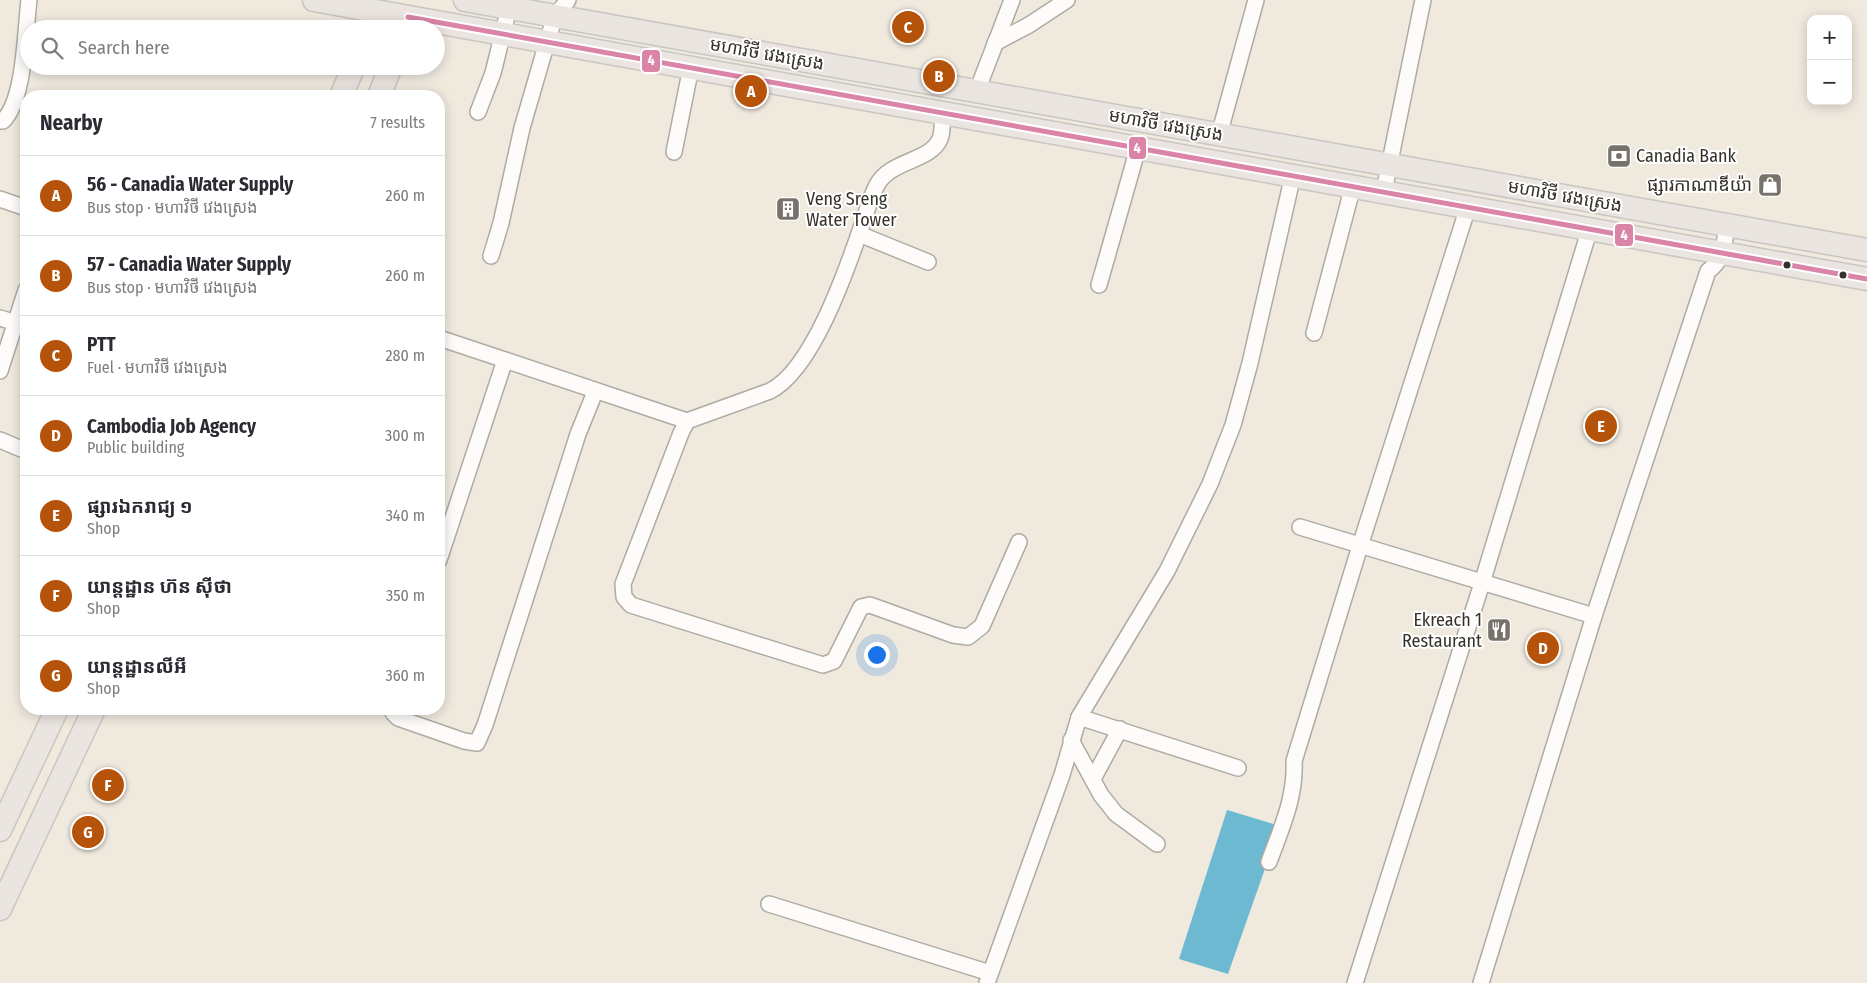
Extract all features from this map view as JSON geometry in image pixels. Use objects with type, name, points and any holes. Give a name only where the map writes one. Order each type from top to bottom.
[{"type":"main road","name":"មហាវិថី វេងស្រេង","points":[[314,0],[374,13],[408,15],[433,20]]},
{"type":"main road","name":"មហាវិថី វេងស្រេង","points":[[465,0],[510,8],[562,8],[977,92],[1867,250]]},
{"type":"main road","name":"មហាវិថី វេងស្រេង","points":[[445,22],[1867,279]]},
{"type":"main road","points":[[344,90],[350,75]]},
{"type":"main road","points":[[381,90],[387,75]]},
{"type":"main road","points":[[0,830],[54,715]]},
{"type":"main road","points":[[0,909],[91,715]]},
{"type":"street","points":[[27,20],[29,0]]},
{"type":"street","points":[[977,92],[1012,0]]},
{"type":"street","points":[[995,43],[1029,25],[1067,0]]},
{"type":"street","points":[[1219,135],[1256,0]]},
{"type":"street","points":[[1384,191],[1423,0]]},
{"type":"street","points":[[478,112],[493,73],[510,8]]},
{"type":"street","points":[[491,256],[502,223],[522,128],[547,42],[562,8]]},
{"type":"street","points":[[674,152],[691,68]]},
{"type":"street","points":[[0,121],[8,117],[20,87],[21,75]]},
{"type":"street","points":[[445,340],[595,392],[687,421],[770,391],[780,386],[788,378],[819,331],[877,185],[885,173],[933,148],[940,139],[943,112]]},
{"type":"street","points":[[1099,284],[1138,148]]},
{"type":"street","points":[[769,904],[989,978],[1062,775],[1079,717],[1167,571],[1210,484],[1233,426],[1250,363],[1293,175]]},
{"type":"street","points":[[1314,333],[1353,186]]},
{"type":"street","points":[[0,199],[20,206]]},
{"type":"street","points":[[1269,862],[1292,794],[1294,761],[1468,207]]},
{"type":"street","points":[[1481,983],[1594,616],[1708,271],[1718,264],[1727,226]]},
{"type":"street","points":[[1355,983],[1482,583],[1590,228]]},
{"type":"street","points":[[859,234],[928,262]]},
{"type":"street","points":[[0,371],[20,310]]},
{"type":"street","points":[[0,318],[16,323]]},
{"type":"street","points":[[445,542],[504,360]]},
{"type":"street","points":[[395,715],[398,718],[464,741],[478,743],[482,736],[578,434],[595,392]]},
{"type":"street","points":[[687,421],[623,584],[624,597],[631,605],[823,664],[834,661],[861,607],[870,605],[953,635],[968,637],[982,626],[1019,542]]},
{"type":"street","points":[[0,440],[20,449]]},
{"type":"street","points":[[1300,527],[1594,616]]},
{"type":"street","points":[[1079,717],[1238,768]]},
{"type":"street","points":[[1093,779],[1120,729]]},
{"type":"street","points":[[1071,740],[1116,814],[1157,844]]},
{"type":"water","points":[[1227,810],[1280,826],[1228,974],[1179,959]]},
{"type":"transit line","name":"4","points":[[408,17],[425,20]]},
{"type":"transit line","name":"4","points":[[445,24],[1867,279]]},
{"type":"place","name":"PTT","points":[[908,27]]},
{"type":"place","name":"57 - Canadia Water Supply","points":[[939,76]]},
{"type":"place","name":"56 - Canadia Water Supply","points":[[751,91]]},
{"type":"place","name":"Canadia Bank","points":[[1619,156]]},
{"type":"place","name":"ផ្សារកាណាឌីយ៉ា","points":[[1770,185]]},
{"type":"place","name":"Veng Sreng Water Tower","points":[[788,209]]},
{"type":"place","name":"ផ្សារឯករាជ្យ ១","points":[[1601,426]]},
{"type":"place","name":"Ekreach 1 Restaurant","points":[[1499,630]]},
{"type":"place","name":"Cambodia Job Agency","points":[[1543,648]]},
{"type":"place","name":"យាន្ដដ្ឋាន ហ៊ន ស៊ីថា","points":[[108,785]]},
{"type":"place","name":"យាន្ដដ្ឋានលីអី","points":[[88,832]]}]
